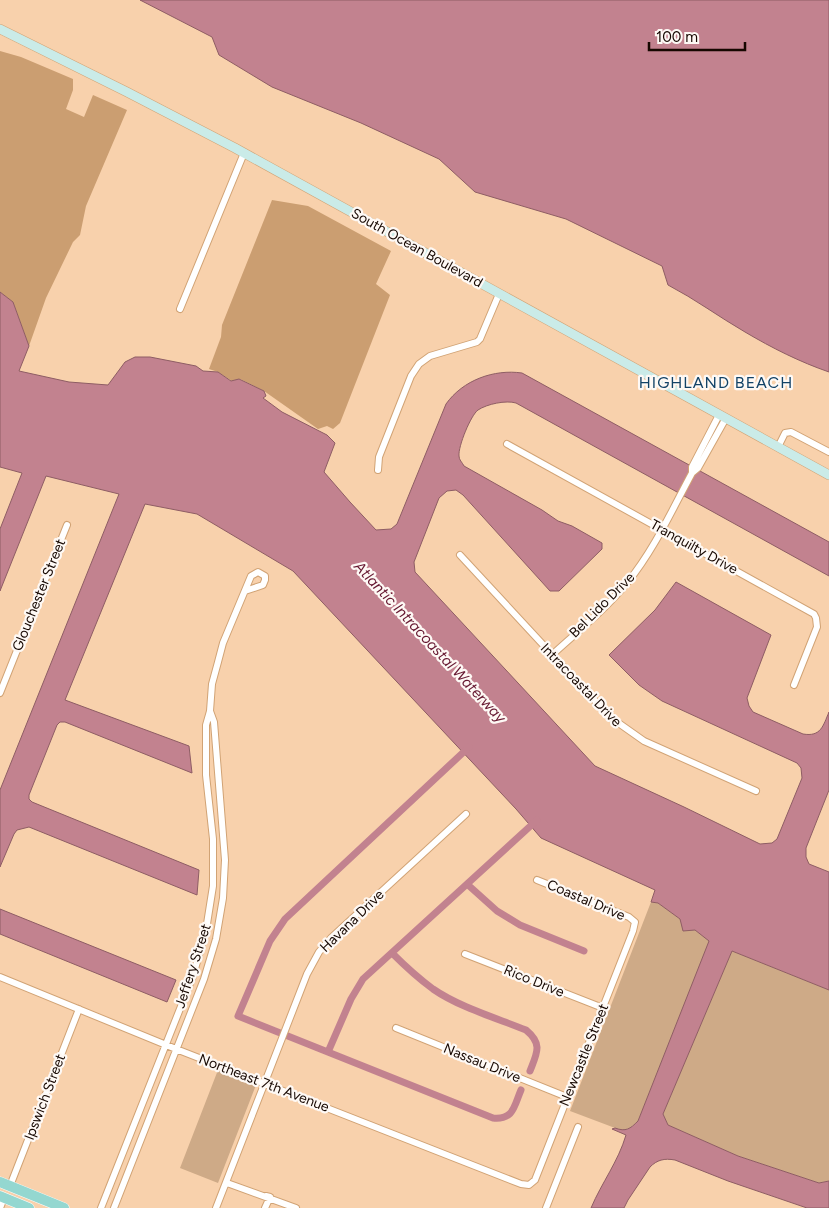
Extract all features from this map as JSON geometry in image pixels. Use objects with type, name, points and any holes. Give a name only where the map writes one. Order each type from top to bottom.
[{"type":"main road","name":"South Ocean Boulevard","points":[[0,29],[134,95],[244,154],[829,475]]},
{"type":"main road","points":[[5,1184],[64,1208]]},
{"type":"main road","points":[[2,1197],[29,1208]]},
{"type":"street","points":[[180,309],[244,154]]},
{"type":"street","points":[[378,470],[379,456],[416,368],[430,356],[477,342],[483,335],[499,294]]},
{"type":"street","name":"Bel Lido Drive","points":[[552,655],[613,598],[649,553],[722,416]]},
{"type":"street","points":[[778,447],[785,434],[791,432],[829,452]]},
{"type":"street","name":"Tranquilty Drive","points":[[507,444],[814,614],[817,627],[794,685]]},
{"type":"street","name":"Glouchester Street","points":[[0,693],[67,525]]},
{"type":"street","name":"Intracoastal Drive","points":[[460,555],[601,709],[634,735],[756,791]]},
{"type":"street","name":"Jeffery Street","points":[[101,1208],[193,976],[203,945],[209,915],[213,872],[213,839],[208,795],[206,724],[210,711],[212,684],[223,643],[245,592]]},
{"type":"street","name":"Jeffery Street","points":[[114,1208],[204,979],[214,948],[223,898],[225,860],[214,722],[210,711]]},
{"type":"street","name":"Havana Drive","points":[[216,1208],[312,963],[326,943],[466,814]]},
{"type":"street","name":"Coastal Drive","points":[[537,880],[629,917],[634,922]]},
{"type":"street","name":"Newcastle Street","points":[[528,1185],[535,1180],[633,931],[634,922]]},
{"type":"street","points":[[203,945],[214,948]]},
{"type":"street","name":"Rico Drive","points":[[465,954],[603,1008]]},
{"type":"street","name":"Northeast 7th Avenue","points":[[0,977],[176,1049],[528,1185]]},
{"type":"street","name":"Ipswich Street","points":[[5,1184],[79,1009]]},
{"type":"street","name":"Nassau Drive","points":[[396,1028],[567,1097]]},
{"type":"street","points":[[546,1208],[578,1127]]},
{"type":"street","points":[[115,1174],[126,1179]]},
{"type":"street","points":[[227,1182],[296,1208]]},
{"type":"street","points":[[0,1208],[2,1197]]},
{"type":"street","points":[[265,1208],[270,1197]]},
{"type":"shaded area","points":[[0,51],[21,57],[73,79],[73,90],[66,109],[84,117],[93,95],[127,110],[86,206],[80,235],[73,242],[46,298],[29,346],[13,302],[0,292]]},
{"type":"shaded area","points":[[272,200],[308,206],[391,251],[376,284],[390,295],[340,423],[333,429],[327,426],[318,429],[264,391],[240,379],[232,381],[218,372],[209,369],[221,337],[222,325]]},
{"type":"shaded area","points":[[651,902],[658,903],[710,941],[638,1121],[623,1131],[570,1111]]},
{"type":"shaded area","points":[[732,951],[829,990],[829,1181],[819,1183],[738,1156],[668,1125],[663,1114]]},
{"type":"shaded area","points":[[218,1070],[256,1085],[218,1183],[180,1168]]},
{"type":"water","points":[[140,0],[829,0],[829,372],[765,344],[668,285],[662,266],[566,219],[475,192],[439,159],[361,123],[272,87],[219,55],[212,37]]},
{"type":"water","name":"Atlantic Intracoastal Waterway","points":[[0,292],[13,302],[29,346],[19,371],[69,382],[108,385],[125,362],[135,357],[150,357],[196,366],[203,371],[218,372],[231,381],[239,379],[264,391],[266,396],[263,398],[282,412],[327,435],[335,443],[324,472],[376,530],[391,529],[397,524],[446,404],[461,388],[480,378],[511,372],[522,373],[829,542],[829,576],[516,403],[507,402],[486,406],[475,413],[459,451],[460,459],[464,466],[558,521],[572,526],[602,543],[602,549],[559,591],[550,591],[463,495],[456,490],[447,491],[439,498],[414,562],[415,572],[595,766],[760,844],[772,843],[777,839],[802,778],[801,768],[797,763],[662,701],[639,685],[609,655],[655,610],[676,582],[771,635],[747,698],[753,712],[803,734],[814,734],[818,732],[825,722],[829,712],[829,790],[806,848],[806,857],[809,864],[829,872],[829,990],[732,951],[663,1114],[668,1125],[738,1156],[819,1183],[829,1181],[829,1208],[807,1208],[728,1181],[675,1160],[667,1159],[658,1161],[650,1167],[624,1208],[591,1208],[619,1154],[626,1135],[612,1129],[628,1129],[638,1121],[709,941],[695,930],[683,931],[680,919],[658,903],[651,902],[655,890],[541,838],[293,571],[197,514],[145,504],[65,700],[189,746],[192,773],[65,722],[60,722],[57,725],[29,799],[32,802],[199,870],[197,895],[29,827],[17,830],[14,834],[0,867],[0,790],[119,494],[46,476],[0,591],[0,529],[22,473],[0,467]]},
{"type":"water","points":[[0,909],[176,980],[167,1002],[0,934]]},
{"type":"waterway","points":[[469,747],[285,919],[270,941],[238,1016],[493,1118],[505,1117],[509,1114],[515,1106],[521,1090]]},
{"type":"waterway","points":[[328,1052],[351,999],[363,979],[537,820]]},
{"type":"waterway","points":[[467,884],[497,911],[520,925],[584,951]]},
{"type":"waterway","points":[[392,953],[422,981],[443,995],[466,1007],[526,1030],[537,1044],[536,1054],[530,1071]]},
{"type":"district","name":"HIGHLAND BEACH","points":[[716,382]]}]
